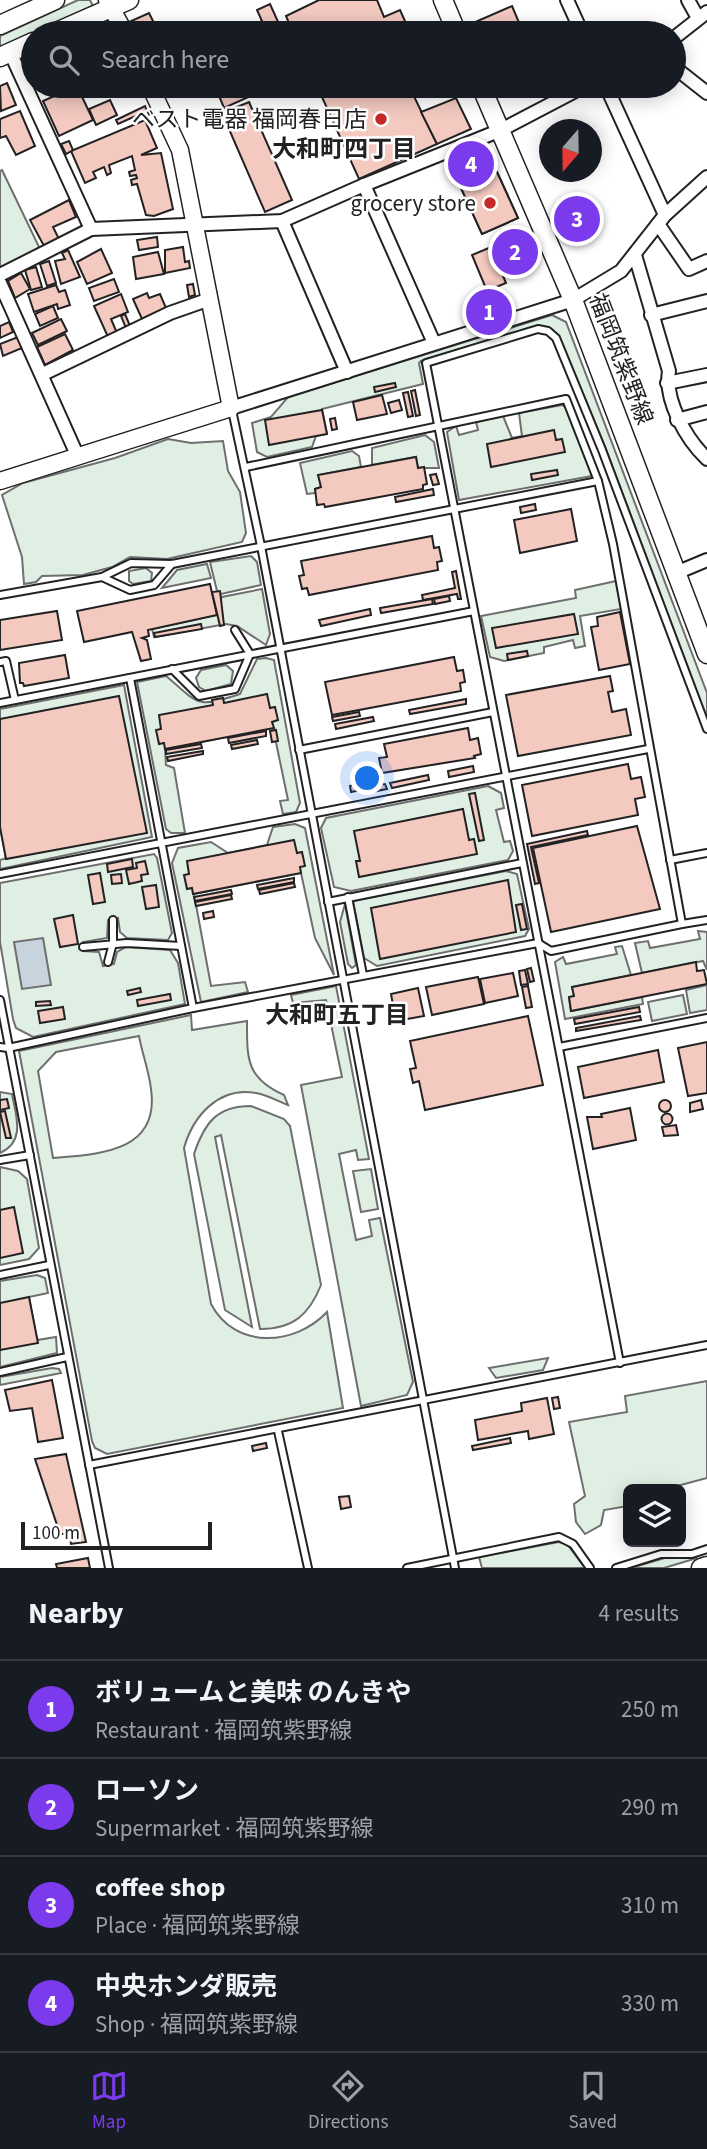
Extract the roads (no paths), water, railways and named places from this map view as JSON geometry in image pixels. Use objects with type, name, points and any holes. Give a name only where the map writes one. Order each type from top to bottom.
[{"type":"main road","points":[[0,25],[55,0]]},
{"type":"main road","points":[[77,21],[109,4],[129,0]]},
{"type":"main road","points":[[443,0],[452,21]]},
{"type":"main road","points":[[5,55],[21,48]]},
{"type":"main road","name":"福岡筑紫野線","points":[[486,98],[573,300],[707,654]]},
{"type":"main road","points":[[701,1568],[707,1566]]},
{"type":"street","points":[[567,0],[577,21]]},
{"type":"street","points":[[686,28],[702,15],[688,0]]},
{"type":"street","points":[[109,4],[118,21]]},
{"type":"street","points":[[5,55],[21,87]]},
{"type":"street","points":[[686,76],[707,93]]},
{"type":"street","points":[[26,98],[91,229]]},
{"type":"street","points":[[156,98],[180,150],[231,408]]},
{"type":"street","points":[[0,275],[91,229],[195,227],[282,221],[501,130],[562,98]]},
{"type":"street","points":[[611,98],[662,220],[690,270],[707,261]]},
{"type":"street","points":[[0,481],[434,343],[511,322],[573,300],[613,277],[635,256],[662,220],[707,177]]},
{"type":"street","points":[[364,185],[434,343]]},
{"type":"street","points":[[282,221],[347,372]]},
{"type":"street","points":[[635,256],[669,371],[667,383],[677,420],[707,459]]},
{"type":"street","points":[[0,283],[79,457]]},
{"type":"street","points":[[43,374],[170,313],[210,299]]},
{"type":"street","points":[[652,315],[707,301]]},
{"type":"street","points":[[667,383],[707,375]]},
{"type":"street","points":[[677,420],[707,412]]},
{"type":"street","points":[[676,573],[707,560]]},
{"type":"lane","points":[[620,1363],[426,363],[538,329],[548,331],[556,338],[602,450],[707,729]]},
{"type":"lane","points":[[246,467],[437,424],[566,399],[598,481],[639,679],[648,749],[682,924]]},
{"type":"lane","points":[[231,408],[246,467],[455,1568]]},
{"type":"lane","points":[[0,595],[102,577],[131,563],[172,564],[453,507],[598,481]]},
{"type":"lane","points":[[102,577],[130,590],[154,585],[172,564]]},
{"type":"lane","points":[[0,703],[474,611]]},
{"type":"lane","points":[[235,630],[250,654]]},
{"type":"lane","points":[[172,669],[199,696],[234,689],[250,654]]},
{"type":"lane","points":[[0,662],[6,661],[15,700]]},
{"type":"lane","points":[[130,678],[193,1008]]},
{"type":"lane","points":[[299,750],[493,712]]},
{"type":"lane","points":[[0,874],[648,749]]},
{"type":"lane","points":[[670,860],[707,853]]},
{"type":"lane","points":[[328,902],[522,863]]},
{"type":"lane","points":[[348,897],[363,975]]},
{"type":"lane","points":[[108,962],[113,943],[113,920]]},
{"type":"lane","points":[[4,1047],[343,978],[538,943],[551,951],[707,920]]},
{"type":"lane","points":[[83,947],[113,943],[181,946]]},
{"type":"lane","points":[[0,1000],[4,1047],[30,1155],[109,1568]]},
{"type":"lane","points":[[559,1047],[707,1018]]},
{"type":"lane","points":[[0,1160],[30,1155]]},
{"type":"lane","points":[[0,1275],[49,1265]]},
{"type":"lane","points":[[89,1465],[707,1345]]},
{"type":"lane","points":[[0,1372],[67,1357]]},
{"type":"lane","points":[[278,1430],[308,1568]]},
{"type":"lane","points":[[407,1568],[559,1537],[573,1544],[590,1568]]},
{"type":"lane","points":[[616,1568],[661,1554],[692,1554],[707,1549]]},
{"type":"place","name":"ベスト電器 福岡春日店","points":[[381,119]]},
{"type":"place","name":"中央ホンダ販売","points":[[471,164]]},
{"type":"place","name":"grocery store","points":[[490,203]]},
{"type":"place","name":"coffee shop","points":[[577,219]]},
{"type":"place","name":"ローソン","points":[[515,252]]},
{"type":"place","name":"ボリュームと美味 のんきや","points":[[489,312]]},
{"type":"district","name":"大和町四丁目","points":[[344,149]]},
{"type":"district","name":"大和町五丁目","points":[[337,1015]]}]
